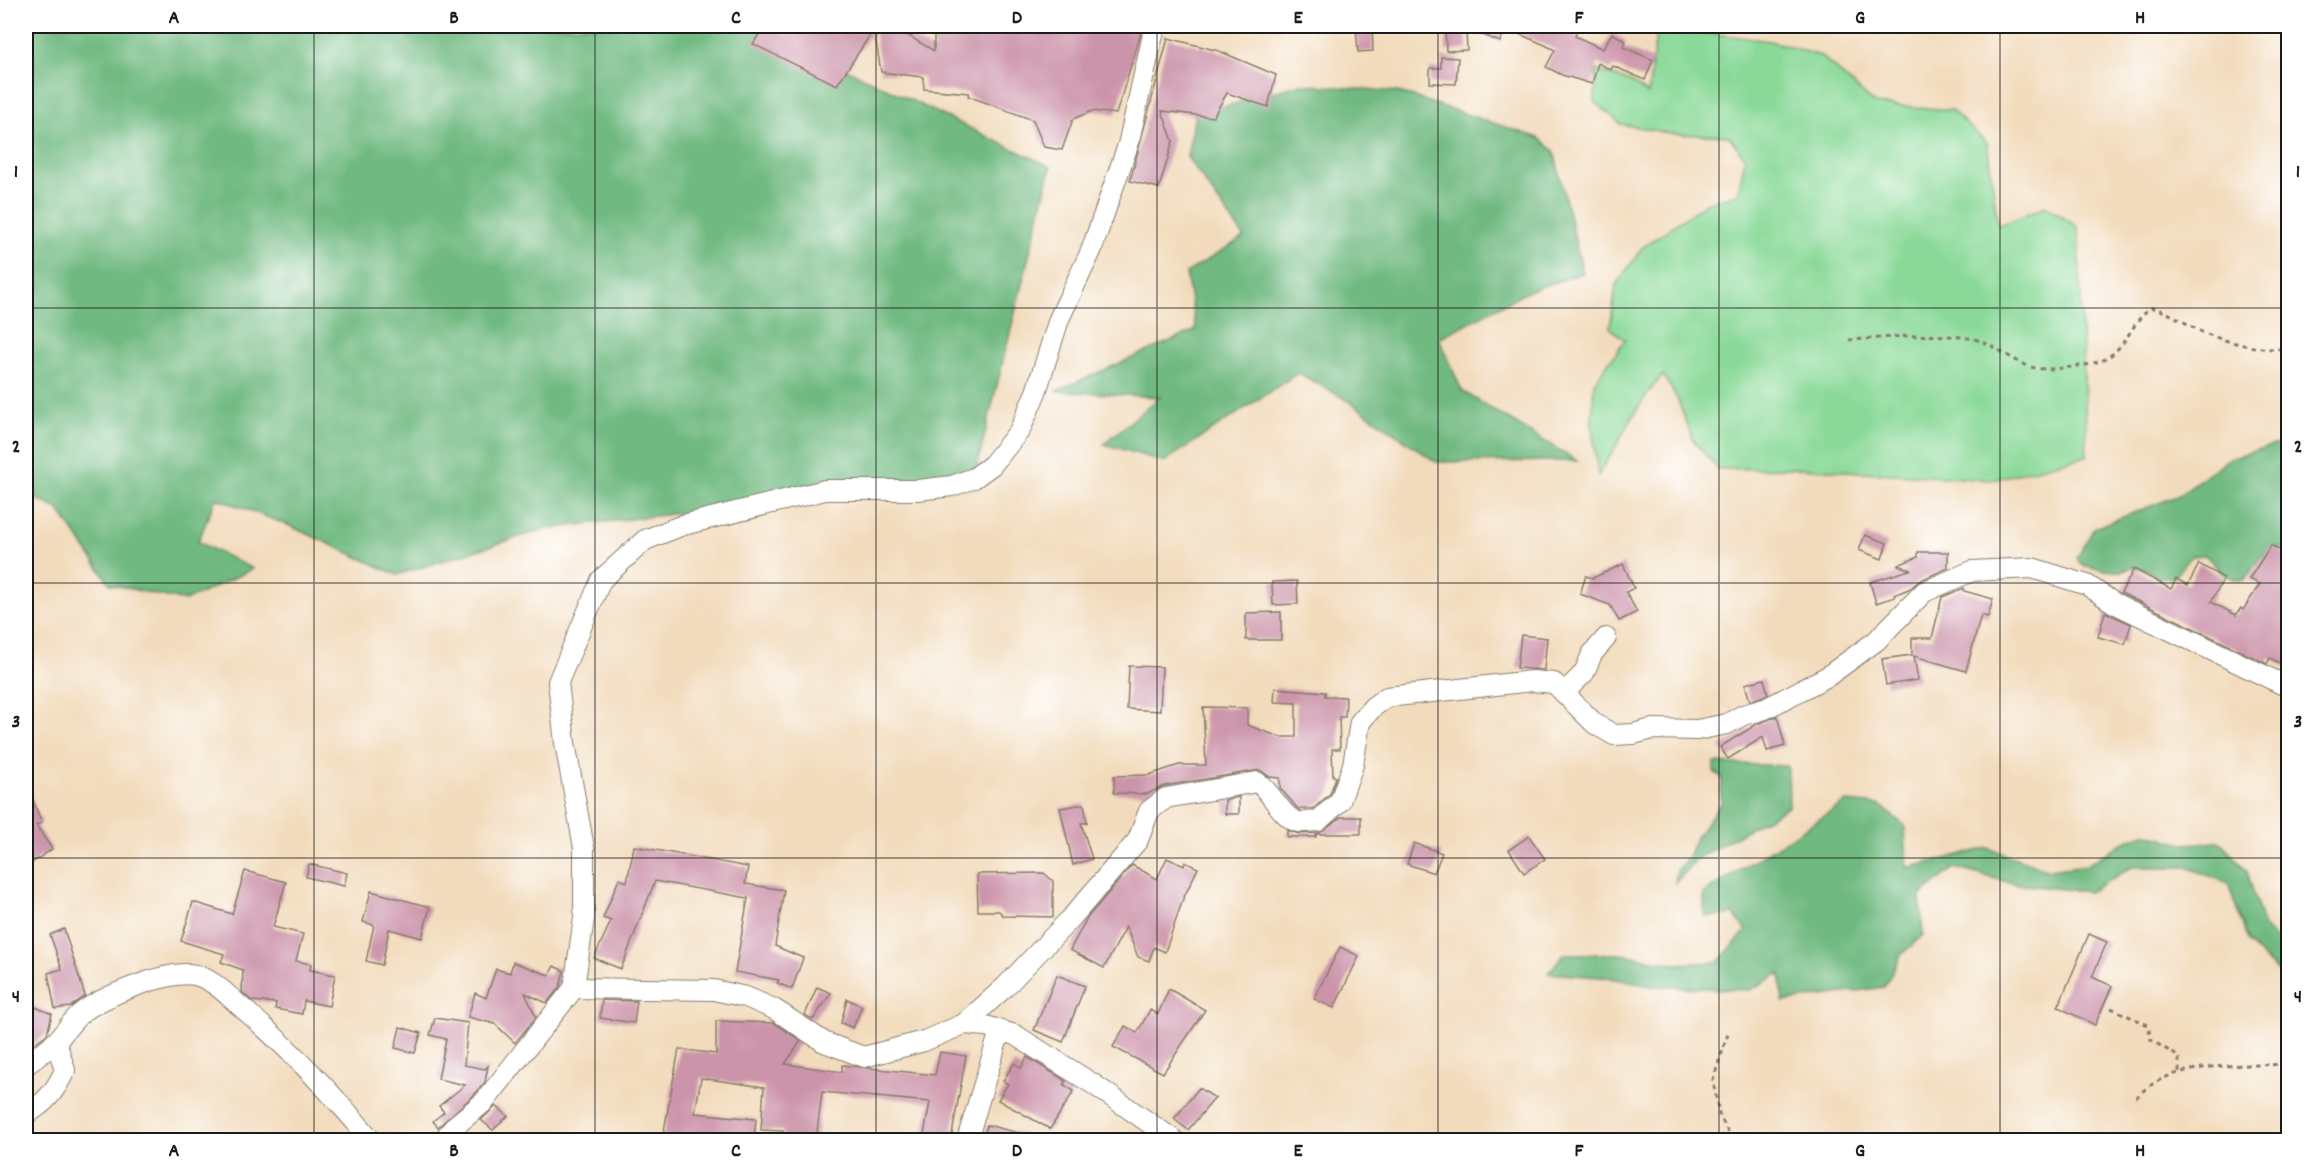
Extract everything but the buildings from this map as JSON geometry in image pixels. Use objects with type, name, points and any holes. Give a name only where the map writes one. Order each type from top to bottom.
[{"type":"street","points":[[443,1140],[456,1125],[484,1102],[574,988],[585,918],[585,848],[565,743],[558,682],[601,580],[645,540],[683,525],[825,490],[918,490],[952,486],[974,478],[992,465],[1020,430],[1036,392],[1059,319],[1091,251],[1128,145],[1155,26]]},
{"type":"street","points":[[574,988],[714,990],[746,997],[774,1009],[824,1042],[864,1057],[924,1041],[964,1024],[1005,987],[1072,917],[1138,840],[1149,811],[1166,798],[1257,782],[1286,813],[1298,822],[1318,821],[1340,801],[1353,765],[1360,722],[1373,707],[1387,697],[1532,681],[1554,683],[1595,724],[1614,735],[1633,734],[1653,729],[1697,730],[1727,724],[1743,715],[1765,709],[1788,698],[1836,671],[1876,641],[1924,592],[1972,570],[2032,568],[2087,585],[2114,603],[2289,687]]},
{"type":"street","points":[[1565,692],[1584,674],[1592,654],[1606,638]]},
{"type":"street","points":[[26,1065],[56,1042],[80,1014],[98,1002],[164,977],[195,975],[214,983],[277,1037],[371,1140]]},
{"type":"street","points":[[964,1024],[1015,1035],[1093,1084],[1174,1140]]},
{"type":"street","points":[[967,1140],[1000,1031]]},
{"type":"street","points":[[26,1114],[41,1107],[59,1085],[65,1070],[56,1042]]},
{"type":"path","points":[[1849,340],[1928,336],[1970,338],[2035,368],[2057,368],[2103,360],[2125,343],[2142,315],[2152,308],[2160,309],[2201,331],[2240,343],[2289,348]]},
{"type":"path","points":[[2111,1008],[2148,1025],[2151,1040],[2179,1057],[2179,1072]]},
{"type":"path","points":[[1728,1034],[1713,1080],[1719,1114],[1732,1140]]},
{"type":"path","points":[[2136,1098],[2142,1091],[2179,1072],[2289,1064]]},
{"type":"green space","points":[[26,26],[756,26],[1051,167],[974,478],[545,529],[397,575],[288,525],[216,498],[198,542],[253,569],[185,601],[110,584],[58,509],[26,494]]},
{"type":"green space","points":[[1707,33],[1770,41],[1821,56],[1875,104],[1951,110],[1987,143],[1998,226],[2046,206],[2078,227],[2087,456],[1992,480],[1797,468],[1718,469],[1693,440],[1677,398],[1663,375],[1636,411],[1598,475],[1592,425],[1594,383],[1625,340],[1610,328],[1616,285],[1642,248],[1706,203],[1738,194],[1745,158],[1729,136],[1673,134],[1621,124],[1595,102],[1596,70],[1631,82],[1648,94],[1656,34]]},
{"type":"green space","points":[[1301,84],[1398,92],[1539,138],[1554,151],[1583,273],[1531,290],[1439,338],[1462,391],[1577,461],[1436,462],[1347,400],[1298,373],[1164,462],[1104,444],[1160,397],[1056,391],[1196,330],[1186,273],[1244,237],[1187,157],[1195,115]]},
{"type":"green space","points":[[2288,441],[2288,546],[2262,556],[2244,580],[2227,576],[2205,555],[2192,556],[2174,577],[2159,579],[2148,570],[2133,567],[2121,571],[2108,570],[2082,565],[2077,558],[2094,528],[2177,496],[2230,458]]},
{"type":"green space","points":[[1714,763],[1788,766],[1789,806],[1699,857],[1675,883],[1677,871],[1688,857],[1696,837],[1721,803],[1722,777],[1714,772]]},
{"type":"green space","points":[[1846,802],[1880,805],[1905,826],[1907,868],[1988,848],[2049,870],[2087,865],[2119,845],[2145,833],[2183,844],[2220,842],[2247,871],[2263,925],[2288,953],[2288,982],[2248,943],[2228,883],[2187,867],[2132,867],[2089,892],[2016,884],[1954,868],[1920,896],[1923,935],[1901,955],[1884,987],[1783,1002],[1780,973],[1750,990],[1650,986],[1611,978],[1548,973],[1564,954],[1621,954],[1675,964],[1718,962],[1746,931],[1734,914],[1704,917],[1704,893]]}]
